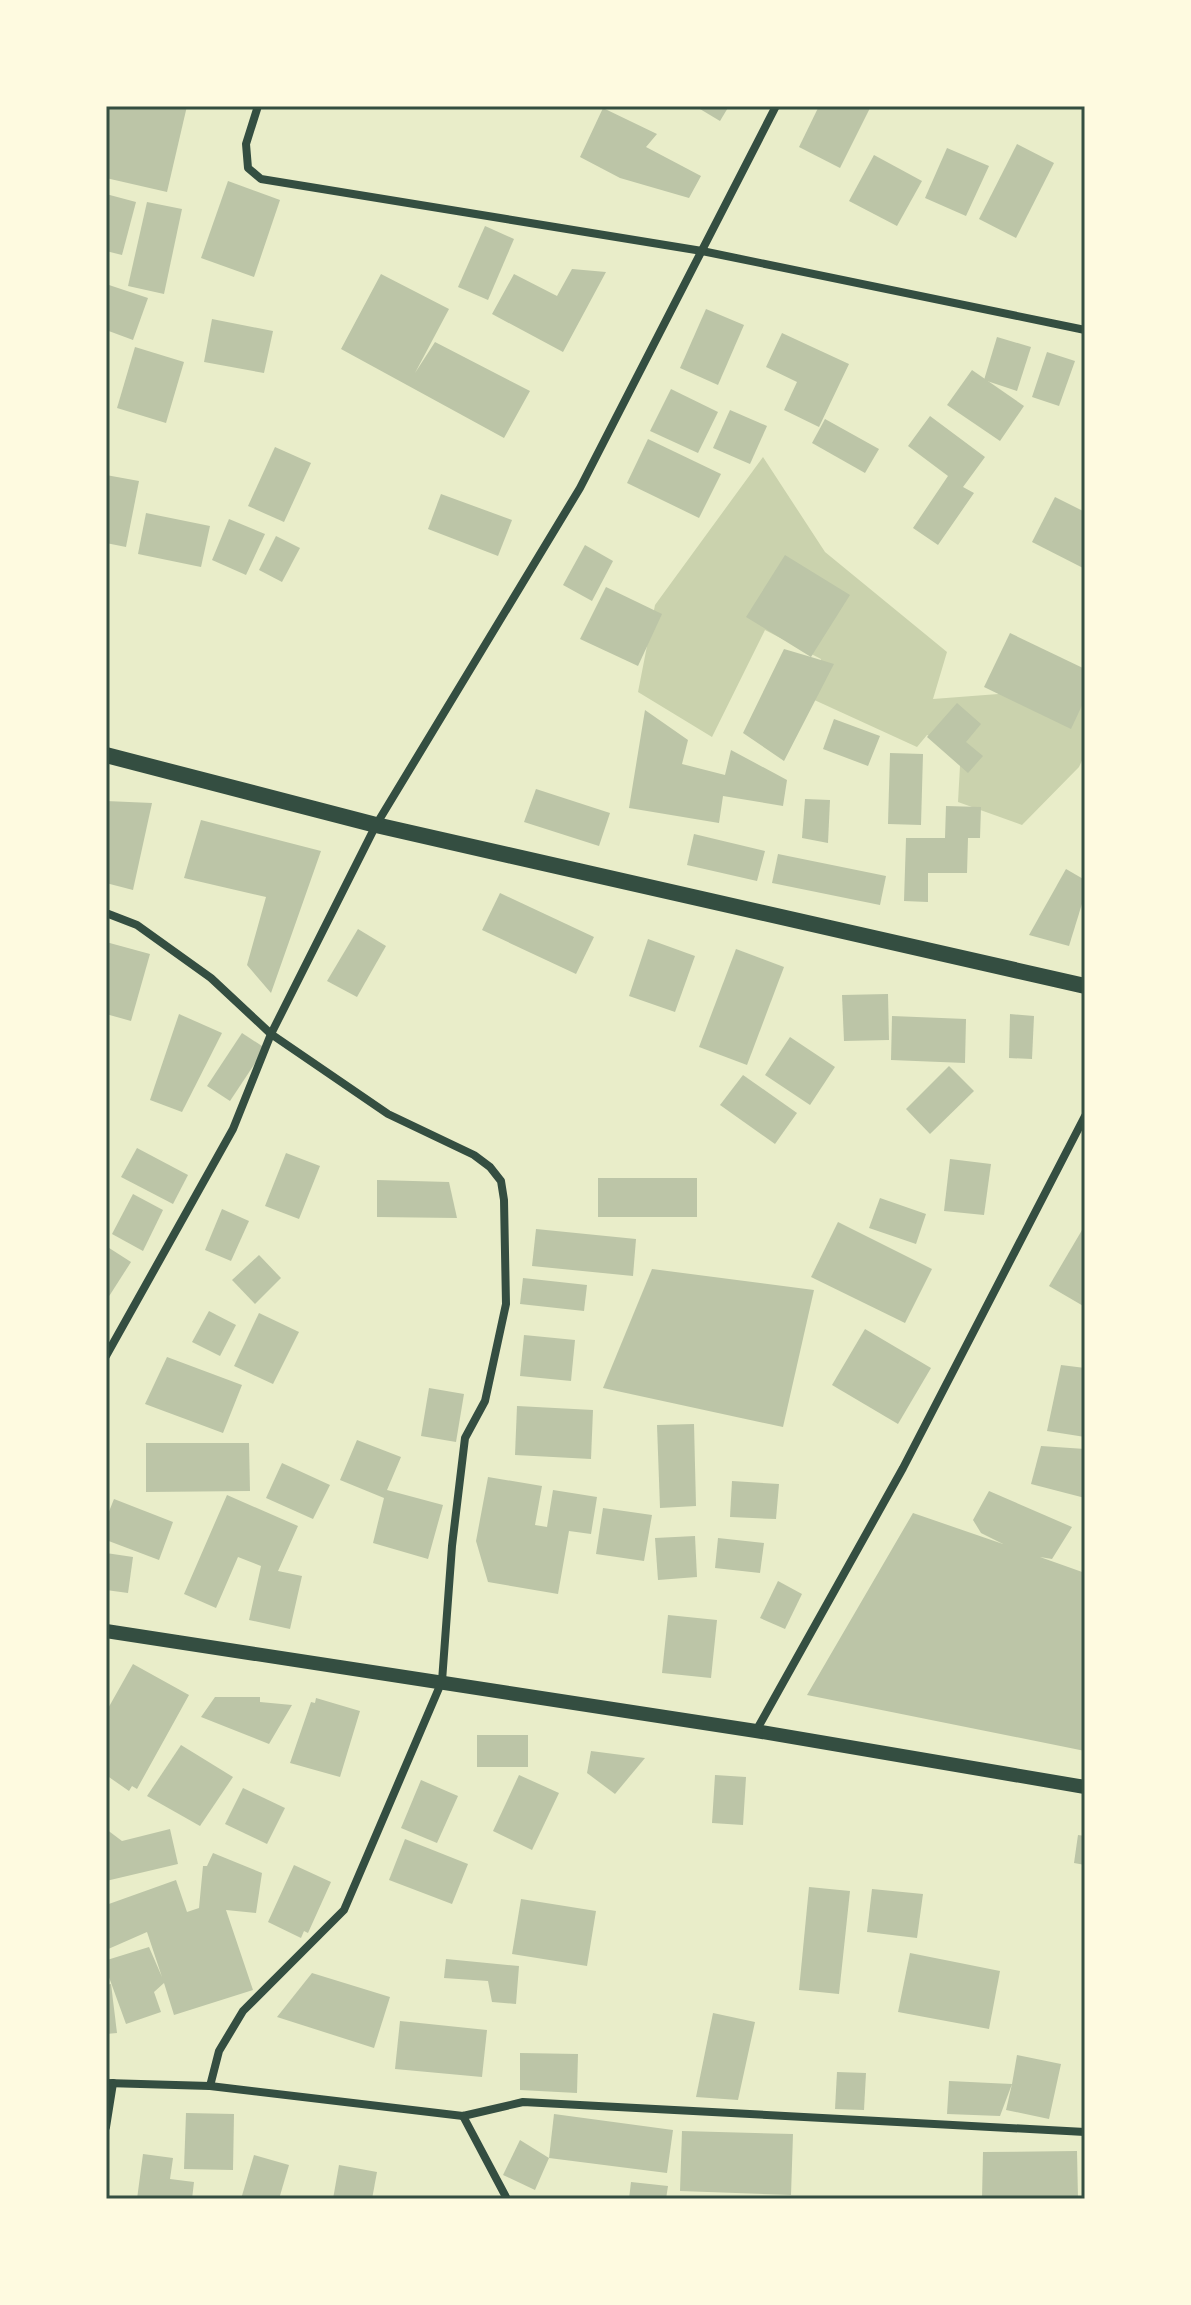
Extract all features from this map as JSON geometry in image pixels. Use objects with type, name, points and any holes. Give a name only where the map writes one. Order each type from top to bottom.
[{"type":"main road","points":[[106,755],[376,825],[1085,986]]},
{"type":"street","points":[[258,106],[246,144],[248,168],[261,179],[702,251],[1085,330]]},
{"type":"street","points":[[106,1356],[233,1129],[271,1034],[376,825],[580,488],[776,106]]},
{"type":"street","points":[[106,913],[137,925],[211,978],[271,1034],[388,1114],[474,1155],[501,1181],[506,1304],[485,1401],[465,1438],[442,1681],[344,1910],[243,2011],[219,2051],[210,2086]]},
{"type":"street","points":[[756,1731],[903,1468],[1085,1116]]},
{"type":"street","points":[[106,1631],[756,1731],[1085,1787]]},
{"type":"street","points":[[106,2127],[110,2083],[210,2086],[463,2116],[523,2102],[1085,2132]]},
{"type":"street","points":[[463,2116],[507,2199]]},
{"type":"green space","points":[[763,457],[825,552],[947,652],[933,699],[1066,689],[1085,702],[1085,754],[1079,767],[1022,825],[958,802],[961,748],[927,735],[917,747],[810,698],[821,659],[765,630],[712,737],[638,692],[655,605]]},
{"type":"building","points":[[106,106],[187,106],[167,192],[106,178]]},
{"type":"building","points":[[695,106],[729,106],[720,121]]},
{"type":"building","points":[[819,106],[871,106],[840,168],[799,147]]},
{"type":"building","points":[[603,108],[657,134],[646,147],[701,176],[689,198],[620,178],[580,157]]},
{"type":"building","points":[[1017,144],[1054,163],[1016,238],[979,219]]},
{"type":"building","points":[[947,148],[989,166],[966,216],[925,198]]},
{"type":"building","points":[[874,155],[922,181],[897,226],[849,201]]},
{"type":"building","points":[[228,181],[280,200],[254,277],[201,258]]},
{"type":"building","points":[[106,194],[136,202],[122,255],[106,251]]},
{"type":"building","points":[[147,202],[182,209],[164,294],[128,286]]},
{"type":"building","points":[[485,226],[514,239],[488,300],[458,287]]},
{"type":"building","points":[[572,269],[606,272],[563,352],[492,314],[514,274],[557,296]]},
{"type":"building","points":[[381,274],[449,309],[415,373],[435,342],[530,391],[504,438],[341,349]]},
{"type":"building","points":[[106,284],[148,298],[133,340],[106,330]]},
{"type":"building","points":[[706,309],[744,325],[718,385],[680,368]]},
{"type":"building","points":[[212,319],[273,331],[264,373],[204,362]]},
{"type":"building","points":[[782,333],[849,364],[819,427],[784,410],[797,382],[766,367]]},
{"type":"building","points":[[997,337],[1031,347],[1017,391],[984,380]]},
{"type":"building","points":[[135,347],[184,362],[166,423],[117,408]]},
{"type":"building","points":[[1047,352],[1075,361],[1059,406],[1032,397]]},
{"type":"building","points":[[972,370],[1024,406],[1000,441],[947,405]]},
{"type":"building","points":[[671,389],[718,412],[698,453],[650,431]]},
{"type":"building","points":[[730,410],[767,426],[750,464],[713,448]]},
{"type":"building","points":[[930,416],[985,457],[963,487],[974,493],[938,545],[913,528],[948,476],[908,446]]},
{"type":"building","points":[[825,419],[879,449],[865,473],[812,443]]},
{"type":"building","points":[[648,439],[721,474],[699,518],[627,483]]},
{"type":"building","points":[[275,447],[311,463],[284,522],[248,506]]},
{"type":"building","points":[[106,475],[139,481],[126,547],[106,543]]},
{"type":"building","points":[[441,494],[512,520],[498,556],[428,529]]},
{"type":"building","points":[[1055,497],[1085,512],[1085,569],[1032,542]]},
{"type":"building","points":[[146,513],[210,526],[201,567],[138,554]]},
{"type":"building","points":[[229,519],[265,534],[246,575],[212,560]]},
{"type":"building","points":[[276,536],[300,548],[282,582],[259,570]]},
{"type":"building","points":[[585,545],[613,561],[592,601],[563,585]]},
{"type":"building","points":[[785,555],[850,595],[811,657],[746,617]]},
{"type":"building","points":[[606,587],[662,614],[638,666],[580,639]]},
{"type":"building","points":[[1010,633],[1085,669],[1085,699],[1071,729],[984,687]]},
{"type":"building","points":[[784,649],[834,664],[784,761],[743,733]]},
{"type":"building","points":[[957,703],[981,724],[966,742],[983,756],[968,773],[927,737]]},
{"type":"building","points":[[645,710],[688,740],[682,764],[725,775],[731,750],[787,780],[783,806],[723,796],[719,823],[629,808]]},
{"type":"building","points":[[834,719],[880,736],[868,766],[823,749]]},
{"type":"building","points":[[890,753],[923,754],[921,825],[888,824]]},
{"type":"building","points":[[536,789],[610,813],[599,846],[524,822]]},
{"type":"building","points":[[805,799],[830,800],[828,843],[802,838]]},
{"type":"building","points":[[106,801],[152,803],[133,890],[106,883]]},
{"type":"building","points":[[946,806],[981,807],[980,838],[968,838],[967,873],[928,873],[928,902],[904,901],[906,838],[945,838]]},
{"type":"building","points":[[201,820],[321,851],[271,993],[247,965],[266,897],[184,878]]},
{"type":"building","points":[[694,834],[765,851],[757,881],[687,865]]},
{"type":"building","points":[[778,854],[886,876],[880,905],[772,883]]},
{"type":"building","points":[[1066,869],[1085,880],[1085,894],[1069,946],[1029,935]]},
{"type":"building","points":[[500,893],[594,937],[576,974],[482,930]]},
{"type":"building","points":[[358,929],[386,946],[357,997],[327,981]]},
{"type":"building","points":[[648,939],[695,956],[675,1012],[629,996]]},
{"type":"building","points":[[106,942],[150,954],[131,1021],[106,1014]]},
{"type":"building","points":[[736,949],[784,967],[747,1065],[699,1047]]},
{"type":"building","points":[[888,994],[889,1040],[844,1041],[842,995]]},
{"type":"building","points":[[179,1014],[222,1033],[182,1112],[150,1100]]},
{"type":"building","points":[[1010,1014],[1034,1016],[1032,1059],[1009,1058]]},
{"type":"building","points":[[892,1016],[966,1019],[965,1063],[891,1060]]},
{"type":"building","points":[[242,1033],[265,1048],[230,1101],[207,1086]]},
{"type":"building","points":[[790,1037],[835,1067],[810,1105],[765,1075]]},
{"type":"building","points":[[949,1066],[974,1091],[930,1134],[906,1109]]},
{"type":"building","points":[[743,1075],[797,1113],[775,1144],[720,1105]]},
{"type":"building","points":[[137,1148],[188,1175],[173,1204],[121,1177]]},
{"type":"building","points":[[286,1153],[320,1166],[299,1219],[265,1206]]},
{"type":"building","points":[[950,1159],[991,1164],[984,1215],[944,1211]]},
{"type":"building","points":[[598,1178],[697,1178],[697,1217],[598,1217]]},
{"type":"building","points":[[377,1180],[449,1182],[457,1218],[377,1217]]},
{"type":"building","points":[[133,1194],[163,1210],[143,1251],[112,1234]]},
{"type":"building","points":[[880,1198],[926,1214],[916,1244],[869,1228]]},
{"type":"building","points":[[222,1209],[249,1221],[231,1261],[205,1250]]},
{"type":"building","points":[[838,1222],[932,1269],[905,1323],[811,1277]]},
{"type":"building","points":[[1085,1225],[1085,1307],[1049,1286]]},
{"type":"building","points":[[536,1229],[636,1239],[633,1276],[532,1266]]},
{"type":"building","points":[[106,1246],[131,1262],[106,1301]]},
{"type":"building","points":[[259,1255],[281,1278],[255,1304],[232,1280]]},
{"type":"building","points":[[652,1269],[814,1290],[783,1427],[603,1388]]},
{"type":"building","points":[[523,1278],[587,1285],[584,1311],[520,1304]]},
{"type":"building","points":[[209,1311],[236,1325],[220,1356],[192,1342]]},
{"type":"building","points":[[259,1313],[299,1332],[273,1384],[234,1366]]},
{"type":"building","points":[[865,1329],[931,1368],[898,1424],[832,1385]]},
{"type":"building","points":[[524,1335],[575,1340],[571,1381],[520,1376]]},
{"type":"building","points":[[167,1357],[242,1385],[223,1433],[145,1404]]},
{"type":"building","points":[[1061,1365],[1085,1368],[1085,1437],[1047,1431]]},
{"type":"building","points":[[429,1388],[464,1394],[456,1442],[421,1436]]},
{"type":"building","points":[[517,1406],[593,1410],[591,1459],[515,1455]]},
{"type":"building","points":[[694,1424],[696,1506],[660,1508],[657,1425]]},
{"type":"building","points":[[357,1440],[401,1457],[387,1490],[443,1505],[428,1559],[373,1543],[384,1498],[340,1480]]},
{"type":"building","points":[[146,1443],[249,1443],[250,1491],[146,1492]]},
{"type":"building","points":[[1041,1446],[1085,1449],[1085,1498],[1031,1484]]},
{"type":"building","points":[[282,1463],[330,1485],[313,1519],[266,1498]]},
{"type":"building","points":[[488,1477],[542,1486],[535,1525],[547,1527],[553,1490],[597,1497],[591,1534],[569,1531],[558,1594],[488,1582],[476,1541]]},
{"type":"building","points":[[732,1481],[779,1484],[776,1519],[730,1517]]},
{"type":"building","points":[[989,1491],[1072,1527],[1052,1559],[1040,1557],[1085,1573],[1085,1751],[807,1695],[913,1513],[1003,1544],[981,1533],[973,1520]]},
{"type":"building","points":[[227,1495],[298,1526],[278,1571],[302,1576],[290,1629],[249,1620],[261,1566],[238,1557],[216,1608],[184,1594]]},
{"type":"building","points":[[114,1499],[173,1522],[159,1560],[106,1540],[106,1519]]},
{"type":"building","points":[[603,1508],[652,1515],[644,1561],[596,1554]]},
{"type":"building","points":[[695,1536],[697,1577],[658,1580],[655,1538]]},
{"type":"building","points":[[718,1538],[764,1543],[760,1573],[715,1568]]},
{"type":"building","points":[[106,1553],[133,1557],[128,1593],[106,1590]]},
{"type":"building","points":[[778,1581],[802,1594],[785,1629],[760,1618]]},
{"type":"building","points":[[668,1615],[717,1620],[711,1678],[662,1673]]},
{"type":"building","points":[[133,1664],[189,1695],[137,1789],[132,1786],[129,1791],[106,1775],[106,1712]]},
{"type":"building","points":[[215,1697],[260,1697],[260,1702],[292,1705],[269,1744],[201,1717]]},
{"type":"building","points":[[316,1698],[360,1711],[340,1777],[290,1763],[311,1702],[315,1703]]},
{"type":"building","points":[[477,1735],[528,1735],[528,1767],[477,1767]]},
{"type":"building","points":[[181,1745],[233,1777],[200,1826],[147,1796]]},
{"type":"building","points":[[591,1751],[645,1758],[615,1794],[587,1773]]},
{"type":"building","points":[[519,1775],[559,1793],[532,1850],[493,1831]]},
{"type":"building","points":[[715,1775],[746,1777],[743,1825],[712,1823]]},
{"type":"building","points":[[421,1780],[458,1796],[437,1843],[401,1828]]},
{"type":"building","points":[[243,1788],[285,1808],[267,1844],[225,1824]]},
{"type":"building","points":[[106,1829],[122,1841],[170,1829],[178,1864],[106,1881]]},
{"type":"building","points":[[1078,1835],[1085,1836],[1085,1865],[1074,1863]]},
{"type":"building","points":[[405,1839],[468,1864],[452,1904],[389,1880]]},
{"type":"building","points":[[213,1853],[262,1873],[256,1913],[226,1910],[253,1990],[174,2015],[164,1983],[154,1992],[161,2012],[126,2024],[106,1969],[107,1960],[149,1947],[162,1977],[147,1932],[106,1950],[106,1905],[176,1880],[187,1912],[199,1908],[203,1866],[207,1866]]},
{"type":"building","points":[[294,1865],[331,1882],[308,1933],[304,1931],[301,1938],[268,1922]]},
{"type":"building","points":[[809,1887],[850,1891],[839,1994],[799,1990]]},
{"type":"building","points":[[872,1889],[923,1894],[917,1938],[867,1932]]},
{"type":"building","points":[[521,1899],[596,1911],[587,1966],[512,1954]]},
{"type":"building","points":[[910,1953],[1000,1971],[989,2029],[898,2012]]},
{"type":"building","points":[[446,1959],[519,1966],[516,2004],[492,2002],[488,1981],[444,1978]]},
{"type":"building","points":[[312,1973],[390,1997],[374,2048],[277,2017]]},
{"type":"building","points":[[111,1984],[117,2033],[106,2034],[106,1985]]},
{"type":"building","points":[[713,2013],[755,2022],[738,2100],[696,2097]]},
{"type":"building","points":[[400,2021],[487,2030],[482,2077],[395,2069]]},
{"type":"building","points":[[520,2053],[578,2054],[577,2093],[520,2090]]},
{"type":"building","points":[[1017,2055],[1061,2064],[1049,2119],[1006,2110]]},
{"type":"building","points":[[837,2072],[866,2073],[864,2110],[835,2109]]},
{"type":"building","points":[[949,2081],[1012,2084],[1000,2116],[947,2114]]},
{"type":"building","points":[[186,2113],[234,2114],[233,2170],[184,2169]]},
{"type":"building","points":[[554,2114],[673,2130],[667,2173],[549,2158]]},
{"type":"building","points":[[682,2131],[793,2134],[791,2195],[680,2191]]},
{"type":"building","points":[[520,2140],[549,2158],[535,2190],[503,2175]]},
{"type":"building","points":[[1077,2151],[1078,2199],[982,2199],[983,2152]]},
{"type":"building","points":[[143,2154],[173,2158],[170,2179],[194,2182],[192,2199],[137,2199]]},
{"type":"building","points":[[254,2155],[289,2165],[279,2199],[241,2199]]},
{"type":"building","points":[[339,2165],[377,2172],[372,2199],[333,2199]]},
{"type":"building","points":[[631,2182],[668,2186],[666,2199],[629,2199]]}]
